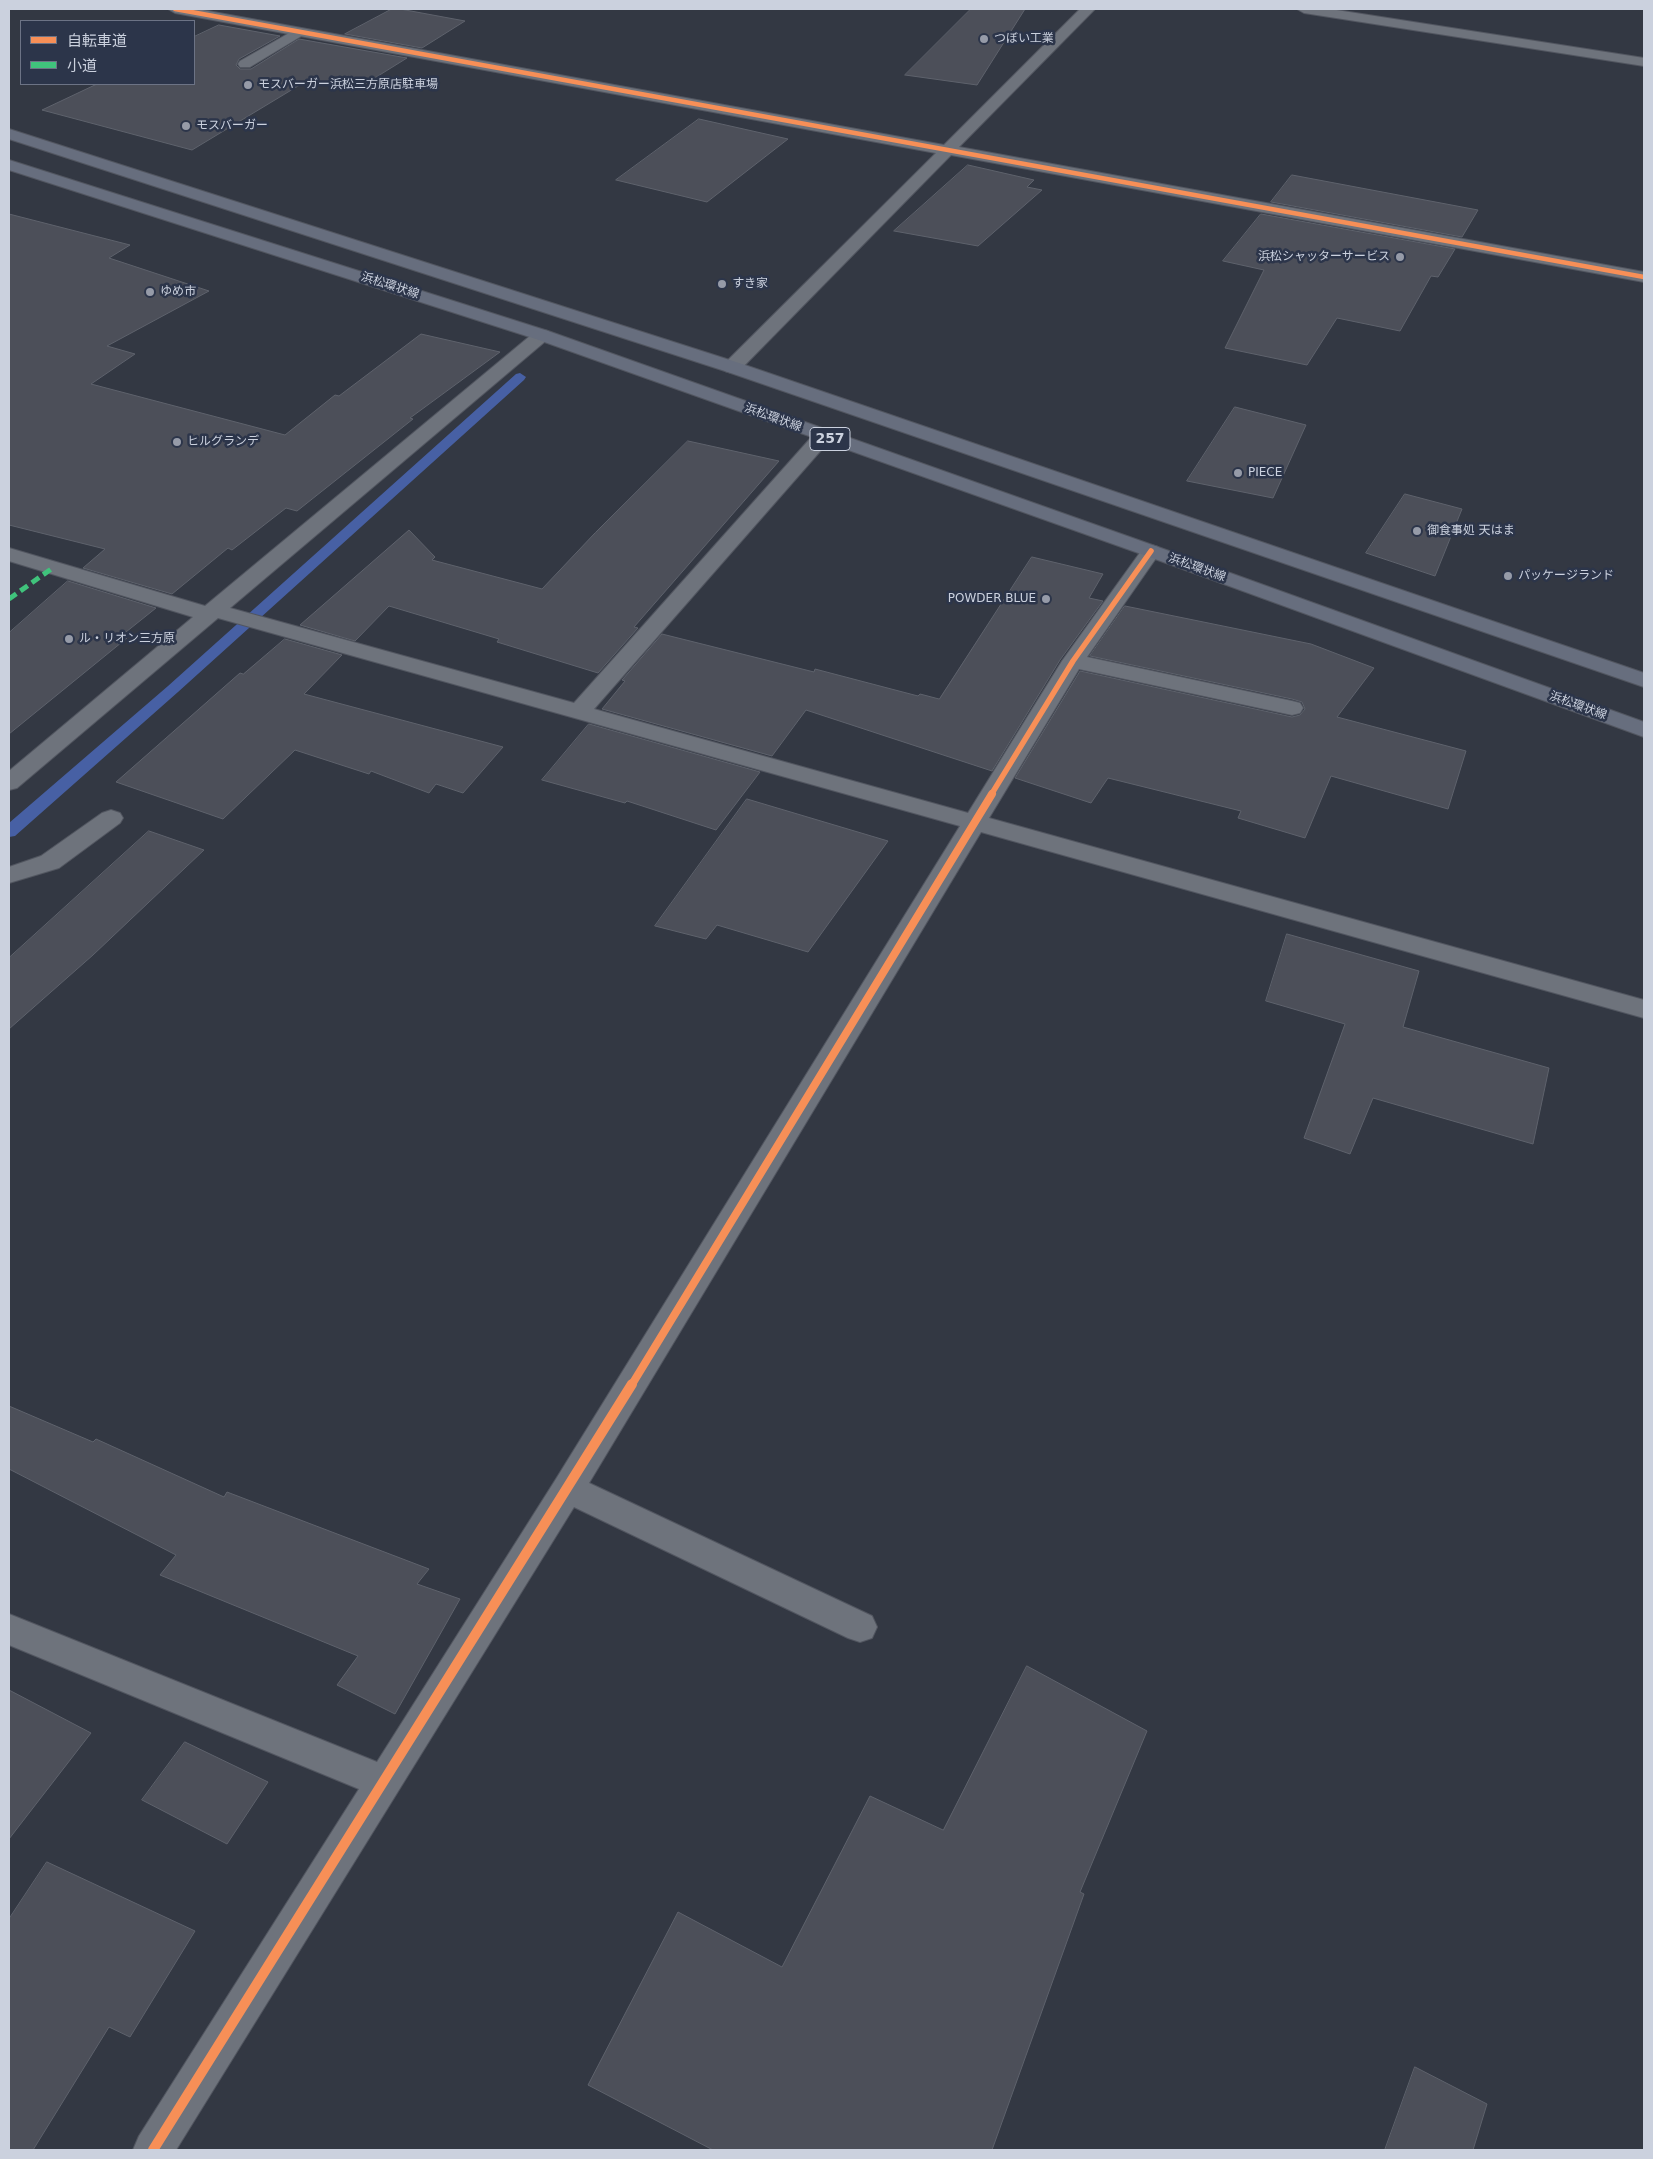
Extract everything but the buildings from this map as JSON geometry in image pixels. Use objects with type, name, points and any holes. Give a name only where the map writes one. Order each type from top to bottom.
[{"type":"highway","name":"浜松環状線","points":[[9,134],[732,367],[1644,680]]},
{"type":"highway","name":"浜松環状線","points":[[9,165],[542,335],[822,436],[1152,551],[1644,730]]},
{"type":"street","points":[[176,9],[210,12],[298,32],[1644,277]]},
{"type":"street","points":[[732,367],[1088,9]]},
{"type":"street","points":[[1304,9],[1644,62]]},
{"type":"street","points":[[245,64],[298,32]]},
{"type":"street","points":[[9,783],[210,612],[542,335]]},
{"type":"street","points":[[579,712],[822,436]]},
{"type":"street","points":[[153,2150],[568,1489],[1073,661],[1152,551]]},
{"type":"street","points":[[9,554],[210,612],[263,624],[1644,1009]]},
{"type":"street","points":[[1073,661],[1292,708]]},
{"type":"street","points":[[9,875],[50,862],[111,818]]},
{"type":"street","points":[[568,1489],[860,1626]]},
{"type":"street","points":[[9,1629],[384,1782]]},
{"type":"waterway","points":[[9,832],[173,689],[520,377]]},
{"type":"marked path","points":[[9,599],[54,567]]},
{"type":"cycle path","points":[[175,9],[1644,277]]},
{"type":"cycle path","points":[[153,2150],[568,1489],[1073,661],[1151,551]]},
{"type":"place","name":"つぼい工業","points":[[984,39]]},
{"type":"place","name":"モスバーガー浜松三方原店駐車場","points":[[248,85]]},
{"type":"place","name":"モスバーガー","points":[[186,126]]},
{"type":"place","name":"浜松シャッターサービス","points":[[1400,257]]},
{"type":"place","name":"すき家","points":[[722,284]]},
{"type":"place","name":"ゆめ市","points":[[150,292]]},
{"type":"place","name":"ヒルグランデ","points":[[177,442]]},
{"type":"place","name":"PIECE","points":[[1238,473]]},
{"type":"place","name":"御食事処 天はま","points":[[1417,531]]},
{"type":"place","name":"パッケージランド","points":[[1508,576]]},
{"type":"place","name":"POWDER BLUE","points":[[1046,599]]},
{"type":"place","name":"ル・リオン三方原","points":[[69,639]]}]
